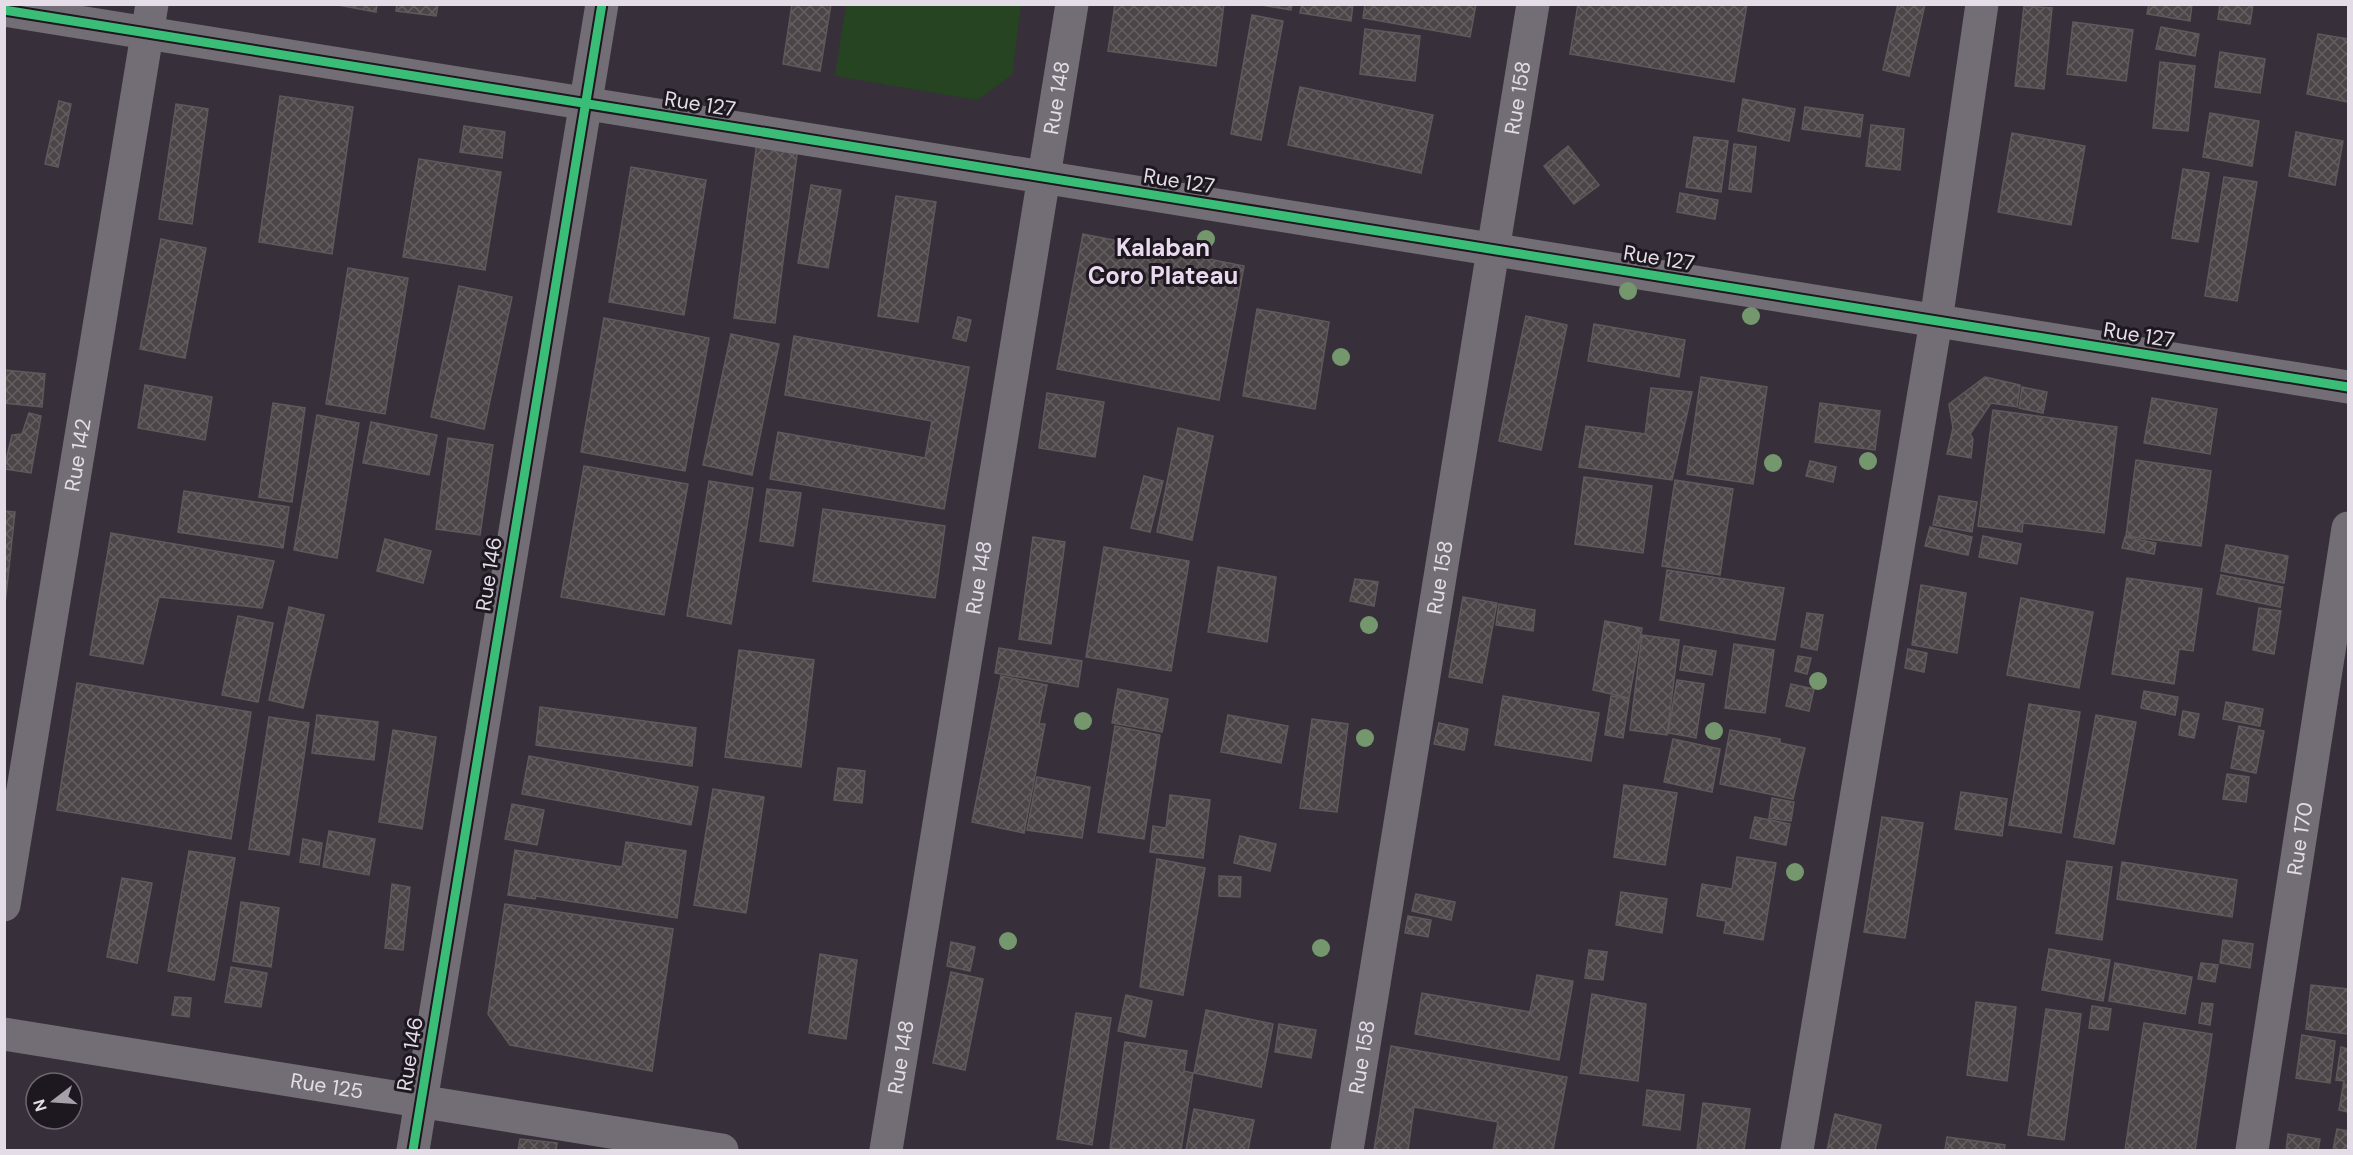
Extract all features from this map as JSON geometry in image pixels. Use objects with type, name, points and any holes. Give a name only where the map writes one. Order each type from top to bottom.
[{"type":"street","name":"Rue 146","points":[[413,1150],[602,4]]},
{"type":"street","name":"Rue 148","points":[[886,1150],[1072,4]]},
{"type":"street","name":"Rue 158","points":[[1347,1150],[1495,250],[1533,4]]},
{"type":"street","points":[[1797,1150],[1936,321],[1982,4]]},
{"type":"street","name":"Rue 127","points":[[4,10],[149,19],[585,104],[2349,387]]},
{"type":"street","name":"Rue 142","points":[[4,905],[149,19]]},
{"type":"street","name":"Rue 170","points":[[2252,1150],[2349,528]]},
{"type":"street","name":"Rue 125","points":[[4,1034],[722,1150]]},
{"type":"green space","points":[[846,5],[1021,5],[1012,75],[977,100],[835,76]]},
{"type":"building","points":[[333,4],[377,4],[376,12]]},
{"type":"building","points":[[397,4],[438,4],[436,16],[396,11]]},
{"type":"building","points":[[792,4],[831,4],[820,71],[783,64]]},
{"type":"building","points":[[1115,4],[1224,4],[1216,66],[1108,51]]},
{"type":"building","points":[[1255,4],[1292,4],[1291,10]]},
{"type":"building","points":[[1302,4],[1353,4],[1351,21],[1300,13]]},
{"type":"building","points":[[1365,4],[1476,4],[1470,37],[1363,18]]},
{"type":"building","points":[[1578,4],[1747,4],[1734,82],[1570,54]]},
{"type":"building","points":[[1898,4],[1925,4],[1909,76],[1883,70]]},
{"type":"building","points":[[2149,4],[2192,4],[2190,21],[2147,14]]},
{"type":"building","points":[[2220,4],[2253,4],[2250,24],[2218,19]]},
{"type":"building","points":[[2024,6],[2052,8],[2044,89],[2015,86]]},
{"type":"building","points":[[1252,15],[1283,21],[1261,140],[1231,134]]},
{"type":"building","points":[[2073,22],[2133,30],[2126,81],[2067,74]]},
{"type":"building","points":[[2161,27],[2199,34],[2195,56],[2156,49]]},
{"type":"building","points":[[1365,29],[1420,36],[1415,81],[1360,74]]},
{"type":"building","points":[[2318,34],[2348,39],[2348,102],[2307,94]]},
{"type":"building","points":[[2220,52],[2265,59],[2260,93],[2215,87]]},
{"type":"building","points":[[2160,62],[2195,66],[2188,131],[2153,128]]},
{"type":"building","points":[[1300,87],[1433,115],[1421,173],[1288,145]]},
{"type":"building","points":[[280,96],[353,107],[332,254],[259,242]]},
{"type":"building","points":[[1743,99],[1795,109],[1789,141],[1738,131]]},
{"type":"building","points":[[59,101],[71,104],[58,167],[45,164]]},
{"type":"building","points":[[176,104],[208,109],[192,224],[159,219]]},
{"type":"building","points":[[1805,107],[1863,115],[1860,137],[1802,129]]},
{"type":"building","points":[[2210,113],[2259,121],[2252,166],[2203,157]]},
{"type":"building","points":[[1871,125],[1904,129],[1900,170],[1866,166]]},
{"type":"building","points":[[464,126],[505,132],[502,158],[460,152]]},
{"type":"building","points":[[2296,132],[2343,141],[2335,185],[2289,176]]},
{"type":"building","points":[[2012,133],[2085,146],[2071,225],[1998,212]]},
{"type":"building","points":[[1694,137],[1728,141],[1721,192],[1686,187]]},
{"type":"building","points":[[757,142],[798,147],[775,323],[734,318]]},
{"type":"building","points":[[1734,144],[1756,147],[1751,192],[1729,189]]},
{"type":"building","points":[[1568,146],[1599,185],[1574,204],[1544,166]]},
{"type":"building","points":[[419,159],[501,172],[485,270],[403,257]]},
{"type":"building","points":[[631,167],[706,180],[684,315],[609,302]]},
{"type":"building","points":[[2183,169],[2209,173],[2198,242],[2172,238]]},
{"type":"building","points":[[2224,177],[2257,182],[2237,301],[2205,296]]},
{"type":"building","points":[[811,185],[841,190],[828,268],[798,263]]},
{"type":"building","points":[[1680,193],[1718,200],[1715,219],[1677,212]]},
{"type":"building","points":[[896,196],[936,202],[918,322],[878,316]]},
{"type":"building","points":[[1083,234],[1244,266],[1219,400],[1057,369]]},
{"type":"building","points":[[161,239],[206,248],[185,358],[140,349]]},
{"type":"building","points":[[348,268],[408,278],[385,414],[326,404]]},
{"type":"building","points":[[459,286],[512,297],[484,429],[431,417]]},
{"type":"building","points":[[1257,309],[1329,322],[1315,409],[1243,396]]},
{"type":"building","points":[[1526,316],[1567,325],[1541,450],[1499,441]]},
{"type":"building","points":[[958,317],[971,320],[966,341],[953,338]]},
{"type":"building","points":[[604,318],[709,338],[685,471],[581,452]]},
{"type":"building","points":[[1594,324],[1685,340],[1679,377],[1588,361]]},
{"type":"building","points":[[731,334],[779,344],[752,475],[703,465]]},
{"type":"building","points":[[794,336],[969,367],[944,509],[770,479],[778,432],[925,458],[932,421],[785,395]]},
{"type":"building","points":[[4,370],[45,374],[42,407],[4,403]]},
{"type":"building","points":[[1701,377],[1767,387],[1753,484],[1687,474]]},
{"type":"building","points":[[1985,377],[2020,385],[2017,407],[1991,403],[1970,434],[1973,439],[1971,458],[1947,454],[1953,428],[1949,404]]},
{"type":"building","points":[[145,385],[212,397],[205,440],[138,428]]},
{"type":"building","points":[[2022,387],[2047,392],[2043,413],[2019,408]]},
{"type":"building","points":[[1651,388],[1692,392],[1672,480],[1579,467],[1586,426],[1645,434]]},
{"type":"building","points":[[1047,393],[1104,402],[1095,457],[1039,448]]},
{"type":"building","points":[[2152,398],[2217,409],[2210,454],[2144,443]]},
{"type":"building","points":[[273,403],[305,408],[292,502],[259,497]]},
{"type":"building","points":[[1820,403],[1880,411],[1875,450],[1815,442]]},
{"type":"building","points":[[1993,410],[2117,427],[2104,533],[2023,523],[2022,532],[1978,526]]},
{"type":"building","points":[[29,413],[41,416],[31,473],[4,469],[12,435],[22,434]]},
{"type":"building","points":[[317,415],[359,423],[337,558],[294,550]]},
{"type":"building","points":[[371,422],[437,435],[429,475],[363,463]]},
{"type":"building","points":[[1178,428],[1213,436],[1192,540],[1157,532]]},
{"type":"building","points":[[448,438],[493,445],[480,535],[436,529]]},
{"type":"building","points":[[2136,460],[2211,471],[2201,546],[2126,536]]},
{"type":"building","points":[[1810,461],[1836,467],[1833,482],[1806,476]]},
{"type":"building","points":[[584,466],[688,484],[664,615],[561,597]]},
{"type":"building","points":[[1144,476],[1163,481],[1150,532],[1131,528]]},
{"type":"building","points":[[1584,477],[1652,486],[1643,553],[1575,544]]},
{"type":"building","points":[[1675,480],[1733,489],[1720,575],[1662,566]]},
{"type":"building","points":[[709,481],[753,488],[731,624],[687,616]]},
{"type":"building","points":[[767,489],[801,493],[793,546],[760,541]]},
{"type":"building","points":[[184,491],[289,507],[283,548],[178,532]]},
{"type":"building","points":[[1939,496],[1977,502],[1972,532],[1933,525]]},
{"type":"building","points":[[823,509],[945,526],[935,598],[813,581]]},
{"type":"building","points":[[4,511],[15,512],[5,604],[4,604]]},
{"type":"building","points":[[1930,527],[1972,537],[1968,555],[1925,546]]},
{"type":"building","points":[[111,533],[274,561],[262,608],[159,597],[143,664],[90,655]]},
{"type":"building","points":[[1983,536],[2021,544],[2017,564],[1979,557]]},
{"type":"building","points":[[1033,537],[1065,542],[1051,644],[1019,639]]},
{"type":"building","points":[[2125,537],[2156,543],[2154,554],[2122,548]]},
{"type":"building","points":[[385,539],[431,551],[423,583],[377,571]]},
{"type":"building","points":[[2226,545],[2288,556],[2284,583],[2221,571]]},
{"type":"building","points":[[1104,547],[1189,561],[1171,671],[1086,657]]},
{"type":"building","points":[[1218,567],[1276,577],[1267,642],[1208,632]]},
{"type":"building","points":[[1667,570],[1784,588],[1775,640],[1660,620]]},
{"type":"building","points":[[2221,575],[2283,587],[2280,607],[2217,594]]},
{"type":"building","points":[[2127,578],[2202,589],[2193,651],[2179,649],[2174,684],[2112,674]]},
{"type":"building","points":[[1355,579],[1378,582],[1374,606],[1350,601]]},
{"type":"building","points":[[1921,585],[1966,593],[1957,653],[1912,645]]},
{"type":"building","points":[[1463,597],[1497,603],[1482,683],[1449,677]]},
{"type":"building","points":[[2021,598],[2093,612],[2079,688],[2007,675]]},
{"type":"building","points":[[1499,604],[1535,610],[1533,631],[1496,625]]},
{"type":"building","points":[[289,607],[324,615],[303,708],[269,700]]},
{"type":"building","points":[[2259,608],[2281,611],[2274,654],[2253,650]]},
{"type":"building","points":[[1807,613],[1823,615],[1817,650],[1801,647]]},
{"type":"building","points":[[238,616],[273,623],[258,702],[222,695]]},
{"type":"building","points":[[1605,621],[1642,628],[1629,698],[1593,690]]},
{"type":"building","points":[[1642,635],[1679,640],[1667,735],[1630,730]]},
{"type":"building","points":[[1734,644],[1774,650],[1765,713],[1725,708]]},
{"type":"building","points":[[1684,646],[1716,651],[1712,675],[1680,670]]},
{"type":"building","points":[[999,648],[1082,661],[1078,687],[995,673]]},
{"type":"building","points":[[1908,649],[1927,653],[1924,672],[1905,668]]},
{"type":"building","points":[[739,650],[814,660],[801,767],[725,757]]},
{"type":"building","points":[[1798,656],[1811,658],[1807,674],[1795,671]]},
{"type":"building","points":[[1001,676],[1047,685],[1039,724],[1045,724],[1024,833],[972,822]]},
{"type":"building","points":[[1677,680],[1704,684],[1696,738],[1668,733]]},
{"type":"building","points":[[77,683],[251,712],[231,839],[57,810]]},
{"type":"building","points":[[1791,684],[1814,689],[1809,711],[1786,706]]},
{"type":"building","points":[[1118,689],[1168,699],[1162,732],[1112,723]]},
{"type":"building","points":[[2144,691],[2178,697],[2175,715],[2141,708]]},
{"type":"building","points":[[1503,696],[1599,713],[1591,761],[1495,745]]},
{"type":"building","points":[[1611,696],[1629,699],[1623,738],[1605,735]]},
{"type":"building","points":[[2226,702],[2263,709],[2260,726],[2223,719]]},
{"type":"building","points":[[2029,704],[2080,712],[2061,833],[2009,825]]},
{"type":"building","points":[[540,707],[696,728],[692,766],[536,745]]},
{"type":"building","points":[[2183,711],[2199,714],[2194,738],[2179,735]]},
{"type":"building","points":[[317,715],[378,722],[374,760],[312,753]]},
{"type":"building","points":[[1228,715],[1288,726],[1281,763],[1221,752]]},
{"type":"building","points":[[2096,715],[2136,722],[2114,844],[2074,837]]},
{"type":"building","points":[[269,717],[309,723],[289,855],[249,849]]},
{"type":"building","points":[[1312,719],[1348,724],[1337,812],[1300,808]]},
{"type":"building","points":[[1439,723],[1468,729],[1464,750],[1434,744]]},
{"type":"building","points":[[1115,726],[1160,735],[1144,839],[1098,832]]},
{"type":"building","points":[[2239,726],[2264,731],[2256,773],[2231,768]]},
{"type":"building","points":[[393,730],[436,737],[422,829],[379,822]]},
{"type":"building","points":[[1730,730],[1780,739],[1780,743],[1805,748],[1793,799],[1720,784]]},
{"type":"building","points":[[1673,739],[1720,749],[1712,792],[1664,782]]},
{"type":"building","points":[[529,756],[698,787],[691,825],[522,794]]},
{"type":"building","points":[[838,768],[865,771],[862,803],[834,800]]},
{"type":"building","points":[[2227,774],[2249,777],[2246,802],[2223,799]]},
{"type":"building","points":[[1037,777],[1090,787],[1082,838],[1027,830]]},
{"type":"building","points":[[1624,785],[1677,793],[1665,865],[1614,857]]},
{"type":"building","points":[[713,789],[764,797],[746,913],[694,905]]},
{"type":"building","points":[[1961,792],[2007,799],[2002,836],[1955,829]]},
{"type":"building","points":[[1170,795],[1210,800],[1203,858],[1150,852],[1153,826],[1166,828]]},
{"type":"building","points":[[1772,798],[1794,802],[1791,821],[1769,818]]},
{"type":"building","points":[[512,804],[544,810],[537,845],[505,839]]},
{"type":"building","points":[[1755,817],[1790,824],[1786,845],[1750,838]]},
{"type":"building","points":[[1882,817],[1923,823],[1905,938],[1864,932]]},
{"type":"building","points":[[329,831],[375,839],[369,875],[323,867]]},
{"type":"building","points":[[1240,836],[1276,844],[1270,871],[1234,863]]},
{"type":"building","points":[[303,839],[322,843],[319,865],[300,862]]},
{"type":"building","points":[[626,842],[686,851],[677,918],[536,896],[535,899],[508,895],[515,850],[622,867]]},
{"type":"building","points":[[189,851],[235,858],[214,980],[168,971]]},
{"type":"building","points":[[1737,857],[1776,863],[1763,940],[1724,933],[1726,921],[1697,916],[1702,884],[1732,889]]},
{"type":"building","points":[[1157,859],[1205,868],[1183,995],[1140,987]]},
{"type":"building","points":[[2067,861],[2112,867],[2102,940],[2056,933]]},
{"type":"building","points":[[2122,862],[2237,880],[2232,917],[2117,899]]},
{"type":"building","points":[[1219,876],[1241,877],[1240,897],[1219,896]]},
{"type":"building","points":[[122,878],[152,883],[137,963],[107,957]]},
{"type":"building","points":[[392,884],[410,887],[403,950],[385,948]]},
{"type":"building","points":[[1621,892],[1667,899],[1662,933],[1616,925]]},
{"type":"building","points":[[1416,894],[1455,902],[1451,920],[1412,911]]},
{"type":"building","points":[[241,902],[279,908],[271,967],[233,961]]},
{"type":"building","points":[[505,904],[673,929],[652,1071],[510,1045],[488,1014]]},
{"type":"building","points":[[1408,916],[1431,920],[1428,937],[1405,933]]},
{"type":"building","points":[[2223,940],[2253,944],[2250,968],[2220,963]]},
{"type":"building","points":[[951,942],[975,947],[970,971],[947,966]]},
{"type":"building","points":[[2049,949],[2110,960],[2103,1001],[2042,990]]},
{"type":"building","points":[[1589,950],[1607,952],[1603,980],[1585,978]]},
{"type":"building","points":[[820,954],[857,960],[846,1039],[809,1033]]},
{"type":"building","points":[[2115,963],[2192,977],[2185,1014],[2109,1001]]},
{"type":"building","points":[[2201,963],[2218,965],[2215,982],[2198,979]]},
{"type":"building","points":[[231,967],[267,973],[261,1007],[225,1002]]},
{"type":"building","points":[[951,972],[983,979],[965,1070],[933,1063]]},
{"type":"building","points":[[1537,975],[1573,981],[1559,1060],[1415,1034],[1422,993],[1530,1012]]},
{"type":"building","points":[[2311,985],[2348,989],[2348,1034],[2306,1029]]},
{"type":"building","points":[[1592,994],[1646,1004],[1638,1081],[1580,1073]]},
{"type":"building","points":[[1126,995],[1152,1001],[1145,1037],[1118,1031]]},
{"type":"building","points":[[175,997],[191,998],[189,1017],[172,1015]]},
{"type":"building","points":[[1976,1002],[2016,1007],[2007,1081],[1967,1075]]},
{"type":"building","points":[[2202,1003],[2213,1004],[2210,1025],[2199,1023]]},
{"type":"building","points":[[2092,1006],[2111,1009],[2108,1030],[2089,1028]]},
{"type":"building","points":[[2046,1009],[2081,1014],[2064,1140],[2028,1135]]},
{"type":"building","points":[[1206,1010],[1273,1024],[1261,1087],[1194,1073]]},
{"type":"building","points":[[1076,1013],[1111,1018],[1092,1145],[1057,1139]]},
{"type":"building","points":[[2144,1023],[2212,1034],[2195,1150],[2125,1150]]},
{"type":"building","points":[[1279,1024],[1316,1030],[1311,1058],[1275,1052]]},
{"type":"building","points":[[2302,1035],[2335,1041],[2330,1083],[2296,1078]]},
{"type":"building","points":[[1125,1042],[1187,1051],[1184,1071],[1193,1073],[1181,1150],[1110,1148]]},
{"type":"building","points":[[1391,1046],[1567,1077],[1553,1150],[1493,1150],[1498,1122],[1414,1107],[1408,1150],[1374,1150]]},
{"type":"building","points":[[2341,1047],[2348,1049],[2348,1112],[2339,1110],[2344,1081],[2336,1080]]},
{"type":"building","points":[[1647,1090],[1684,1095],[1680,1130],[1643,1125]]},
{"type":"building","points":[[1703,1103],[1750,1109],[1744,1150],[1697,1150]]},
{"type":"building","points":[[1194,1109],[1254,1120],[1248,1150],[1186,1150]]},
{"type":"building","points":[[1835,1114],[1881,1125],[1875,1150],[1827,1150]]},
{"type":"building","points":[[2337,1129],[2348,1131],[2348,1150],[2333,1150]]},
{"type":"building","points":[[2288,1134],[2320,1139],[2318,1150],[2286,1150]]},
{"type":"building","points":[[1947,1137],[2005,1145],[2004,1150],[1945,1150]]},
{"type":"building","points":[[520,1139],[557,1143],[556,1150],[518,1150]]},
{"type":"cycle path","points":[[413,1150],[602,4]]},
{"type":"cycle path","points":[[4,10],[2348,387]]},
{"type":"district","name":"Kalaban Coro Plateau","points":[[1163,261]]}]
